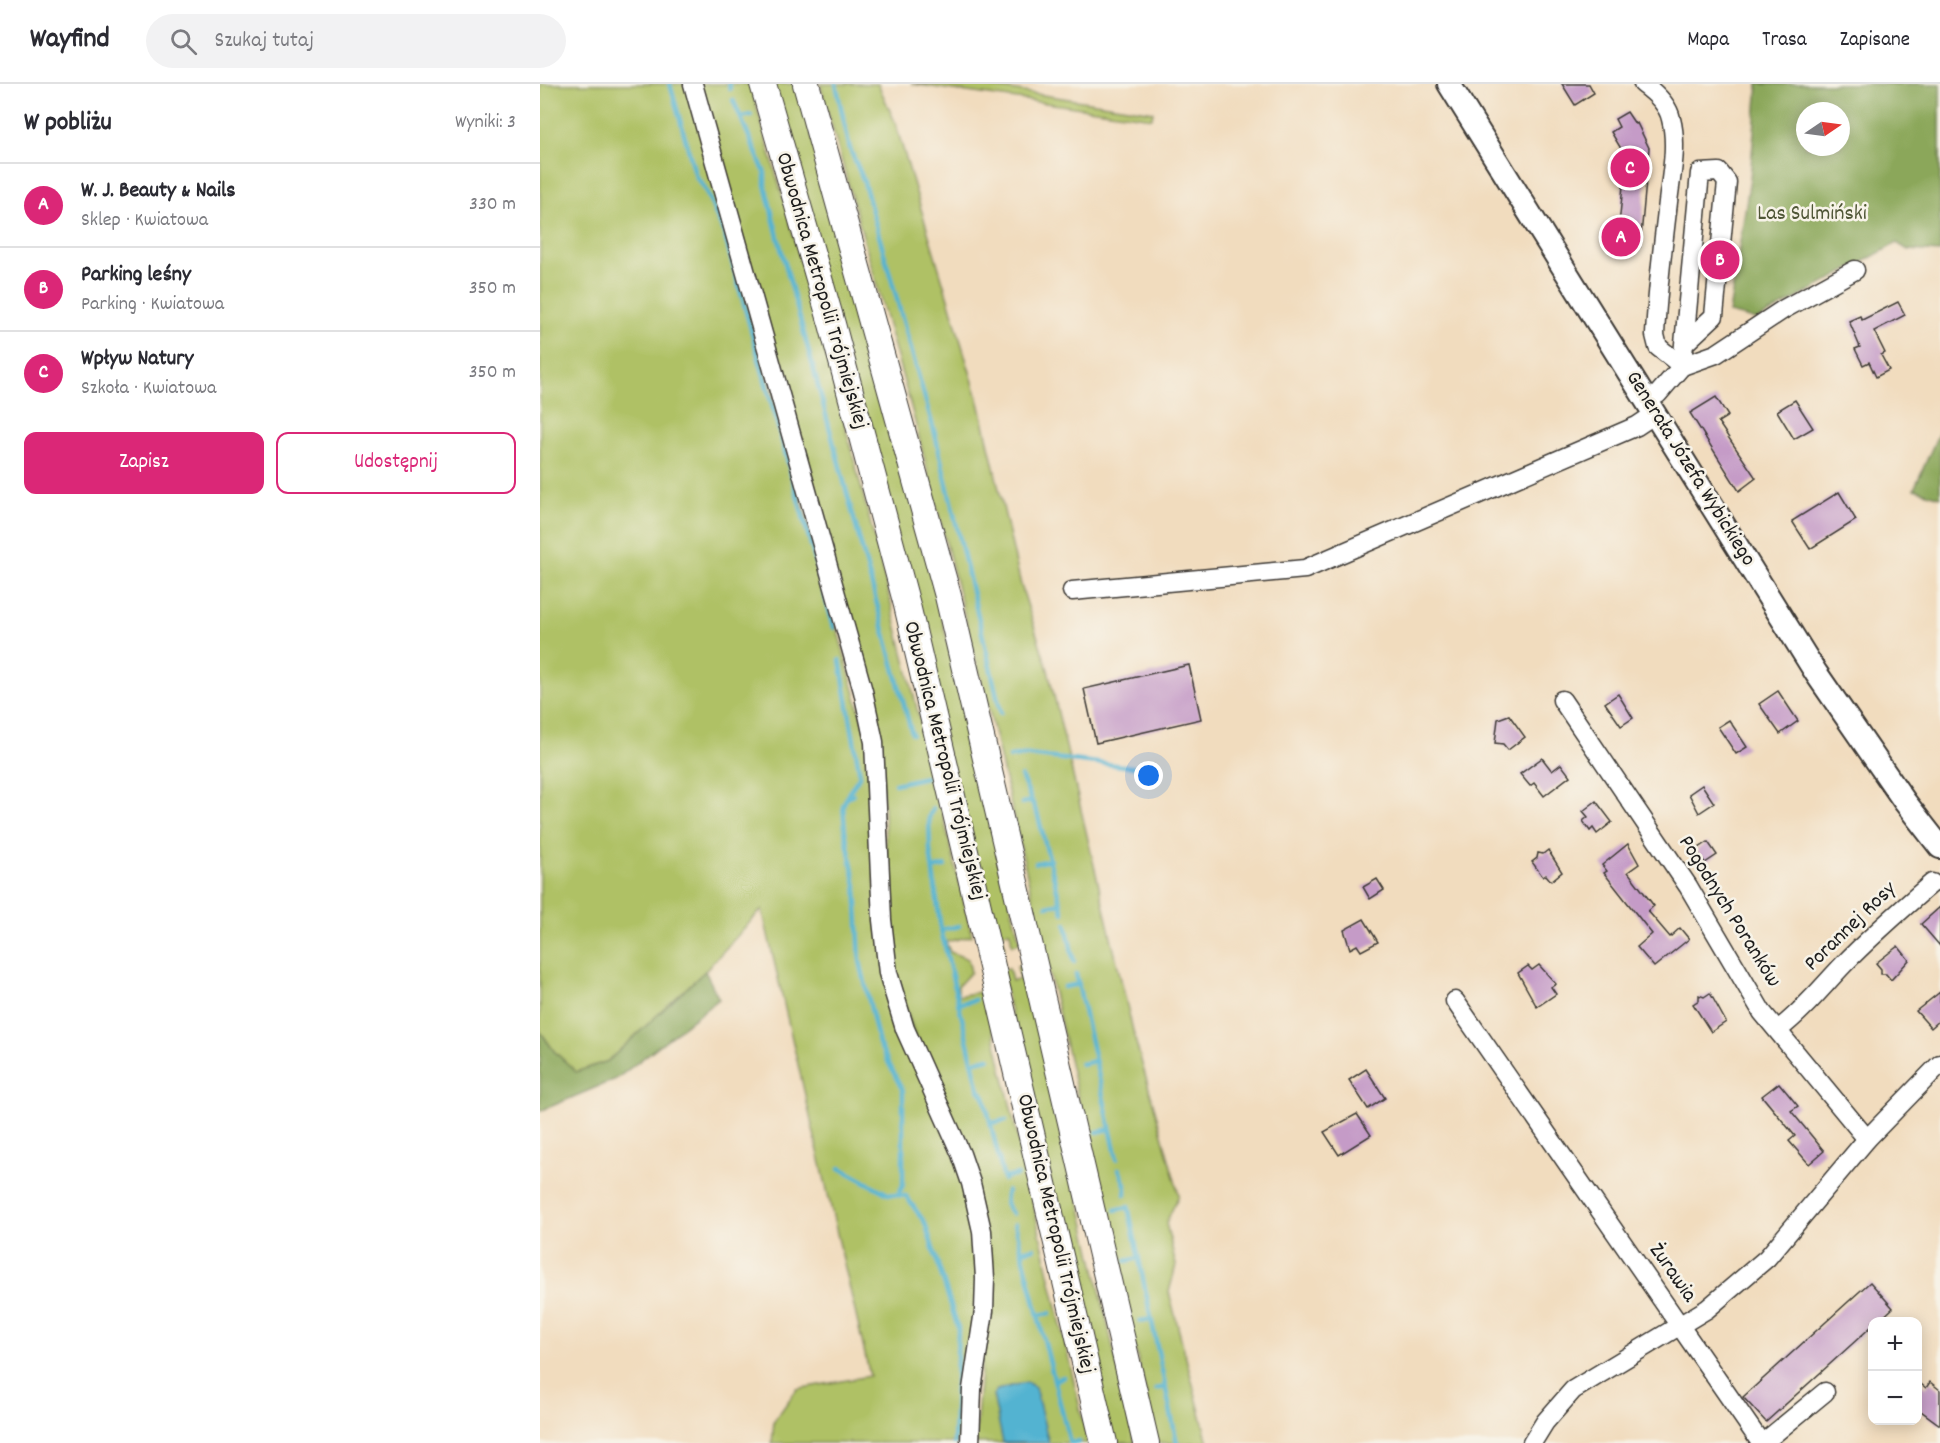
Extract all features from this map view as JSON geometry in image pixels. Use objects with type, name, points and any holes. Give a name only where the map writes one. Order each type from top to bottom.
[{"type":"highway","name":"Obwodnica Metropolii Trójmiejskiej","points":[[763,84],[832,324],[904,594],[997,980],[1104,1443]]},
{"type":"highway","name":"Obwodnica Metropolii Trójmiejskiej","points":[[807,84],[948,596],[1029,934],[1146,1443]]},
{"type":"main road","name":"Generała Józefa Wybickiego","points":[[1449,84],[1816,673],[1905,802],[1940,848]]},
{"type":"street","points":[[693,84],[863,691],[874,742],[882,920],[888,973],[905,1029],[961,1154],[971,1183],[982,1231],[986,1278],[984,1311],[972,1389],[970,1443]]},
{"type":"street","points":[[1643,84],[1655,93],[1665,106],[1673,128],[1655,335],[1658,347],[1682,366]]},
{"type":"street","points":[[1682,366],[1684,344],[1700,173],[1719,172],[1727,182],[1714,316],[1684,344]]},
{"type":"street","points":[[1072,591],[1305,568],[1627,431],[1651,407],[1658,394],[1682,366],[1716,354],[1784,309],[1855,270]]},
{"type":"street","name":"Pogodnych Poranków","points":[[1562,700],[1688,886],[1762,1012],[1867,1139]]},
{"type":"street","name":"Porannej Rosy","points":[[1778,1030],[1795,1017],[1883,927],[1932,883]]},
{"type":"street","name":"Żurawia","points":[[1455,1001],[1680,1327],[1707,1309],[1767,1258],[1867,1139],[1940,1064]]},
{"type":"street","points":[[1532,1443],[1545,1422],[1573,1390],[1680,1327],[1762,1443],[1825,1392]]},
{"type":"green space","points":[[540,84],[688,84],[869,745],[877,920],[970,1201],[980,1276],[964,1443],[772,1443],[774,1421],[797,1389],[870,1376],[762,909],[705,971],[608,1061],[576,1072],[554,1051],[540,1031]]},
{"type":"green space","points":[[699,84],[750,84],[781,190],[867,508],[972,936],[946,942],[950,952],[968,959],[971,972],[958,986],[958,996],[984,991],[1088,1443],[975,1443],[990,1262],[893,968],[881,762]]},
{"type":"green space","points":[[772,84],[797,84],[910,486],[1020,943],[1012,945],[1010,932],[1002,933],[1005,947],[997,949]]},
{"type":"green space","points":[[820,84],[878,84],[895,122],[979,402],[1021,585],[1048,670],[1135,1039],[1179,1195],[1166,1223],[1176,1265],[1169,1292],[1208,1443],[1157,1443],[992,722],[912,410]]},
{"type":"green space","points":[[911,84],[972,84],[1153,112],[1152,118]]},
{"type":"green space","name":"Las Sulmiński","points":[[1758,84],[1940,84],[1940,252],[1908,250],[1897,243],[1757,320],[1729,313],[1750,178]]},
{"type":"green space","points":[[1940,430],[1940,497],[1914,489]]},
{"type":"green space","points":[[1025,965],[1135,1443],[1110,1443],[1001,970],[1009,968],[1012,981],[1020,979],[1017,966]]},
{"type":"green space","points":[[705,971],[719,999],[616,1079],[540,1111],[540,1031],[554,1051],[576,1072],[608,1061]]},
{"type":"water","points":[[1026,1382],[1035,1387],[1049,1443],[1003,1443],[993,1395],[997,1390]]},
{"type":"building","points":[[1562,84],[1589,84],[1594,93],[1575,105]]},
{"type":"building","points":[[1627,112],[1635,124],[1637,123],[1649,148],[1640,247],[1617,244],[1626,157],[1611,132],[1619,127],[1615,119]]},
{"type":"building","points":[[1898,302],[1905,315],[1874,331],[1885,353],[1881,355],[1889,370],[1876,377],[1869,362],[1863,365],[1855,349],[1860,347],[1849,321],[1860,316],[1862,320]]},
{"type":"building","points":[[1716,397],[1728,416],[1718,422],[1756,478],[1739,491],[1690,413]]},
{"type":"building","points":[[1795,400],[1813,428],[1794,439],[1777,411]]},
{"type":"building","points":[[1839,492],[1856,520],[1810,549],[1792,521]]},
{"type":"building","points":[[1189,665],[1201,719],[1096,743],[1084,689]]},
{"type":"building","points":[[1778,691],[1798,721],[1780,734],[1759,704]]},
{"type":"building","points":[[1618,694],[1633,718],[1621,726],[1605,703]]},
{"type":"building","points":[[1509,715],[1525,737],[1508,750],[1503,744],[1495,743],[1498,719]]},
{"type":"building","points":[[1729,720],[1747,747],[1736,754],[1718,727]]},
{"type":"building","points":[[1542,758],[1552,771],[1561,764],[1570,776],[1544,796],[1534,783],[1530,786],[1520,774]]},
{"type":"building","points":[[1702,785],[1714,803],[1699,813],[1689,794]]},
{"type":"building","points":[[1596,801],[1612,822],[1597,834],[1593,828],[1590,831],[1583,821],[1588,817],[1583,811]]},
{"type":"building","points":[[1708,842],[1717,855],[1705,863],[1696,850]]},
{"type":"building","points":[[1628,844],[1639,864],[1628,872],[1654,906],[1648,911],[1670,937],[1680,928],[1689,939],[1654,967],[1637,947],[1652,934],[1604,873],[1607,871],[1602,865]]},
{"type":"building","points":[[1548,850],[1562,872],[1551,881],[1546,875],[1543,877],[1532,862],[1537,858],[1538,853],[1543,854]]},
{"type":"building","points":[[1377,879],[1384,890],[1370,899],[1363,887]]},
{"type":"building","points":[[1940,907],[1940,946],[1921,924]]},
{"type":"building","points":[[1364,919],[1378,942],[1361,951],[1357,945],[1350,949],[1344,930]]},
{"type":"building","points":[[1898,946],[1909,960],[1891,980],[1886,974],[1881,974],[1881,969],[1876,963]]},
{"type":"building","points":[[1539,965],[1556,984],[1551,987],[1556,994],[1537,1007],[1518,973],[1528,966],[1532,970]]},
{"type":"building","points":[[1940,992],[1940,1020],[1931,1028],[1916,1011]]},
{"type":"building","points":[[1710,993],[1726,1022],[1711,1032],[1693,1004],[1699,1000],[1699,995],[1704,997]]},
{"type":"building","points":[[1366,1069],[1385,1098],[1368,1109],[1349,1080]]},
{"type":"building","points":[[1779,1083],[1798,1106],[1791,1111],[1824,1151],[1809,1164],[1789,1141],[1795,1136],[1762,1096]]},
{"type":"building","points":[[1357,1114],[1371,1135],[1339,1155],[1324,1132]]},
{"type":"building","points":[[1870,1282],[1893,1308],[1883,1317],[1868,1317],[1868,1330],[1766,1422],[1743,1397]]},
{"type":"building","points":[[1930,1382],[1940,1390],[1940,1425],[1922,1412],[1922,1385],[1926,1388]]},
{"type":"waterway","points":[[670,84],[696,177],[704,187],[724,233],[834,628]]},
{"type":"waterway","points":[[729,84],[730,89]]},
{"type":"waterway","points":[[836,84],[850,149],[863,179],[935,434],[1001,713]]},
{"type":"waterway","points":[[733,100],[765,173],[765,185],[779,241],[912,734]]},
{"type":"waterway","points":[[741,117],[751,115]]},
{"type":"waterway","points":[[840,660],[860,775],[847,796]]},
{"type":"waterway","points":[[1010,757],[1028,755],[1158,770]]},
{"type":"waterway","points":[[1021,776],[1038,816],[1063,913]]},
{"type":"waterway","points":[[895,784],[926,777]]},
{"type":"waterway","points":[[853,794],[847,797],[843,805],[845,831],[856,886],[860,961],[879,1044],[903,1091],[903,1185],[898,1195]]},
{"type":"waterway","points":[[1022,803],[1032,801]]},
{"type":"waterway","points":[[933,808],[929,817],[930,850],[941,930],[979,1090],[984,1096],[1004,1180]]},
{"type":"waterway","points":[[1036,863],[1051,860]]},
{"type":"waterway","points":[[933,869],[945,866]]},
{"type":"waterway","points":[[1047,906],[1061,903]]},
{"type":"waterway","points":[[1066,924],[1074,962]]},
{"type":"waterway","points":[[941,930],[959,926]]},
{"type":"waterway","points":[[1076,974],[1117,1159]]},
{"type":"waterway","points":[[1064,987],[1079,984]]},
{"type":"waterway","points":[[958,1004],[975,1000]]},
{"type":"waterway","points":[[972,1062],[989,1058]]},
{"type":"waterway","points":[[1081,1064],[1095,1061]]},
{"type":"waterway","points":[[991,1123],[1006,1120]]},
{"type":"waterway","points":[[1097,1132],[1110,1129]]},
{"type":"waterway","points":[[840,1168],[888,1194],[906,1196],[925,1223],[958,1328],[954,1443]]},
{"type":"waterway","points":[[1119,1169],[1126,1187],[1125,1195]]},
{"type":"waterway","points":[[1004,1178],[1018,1175]]},
{"type":"waterway","points":[[1007,1191],[1006,1204],[1013,1214]]},
{"type":"waterway","points":[[1128,1206],[1177,1443]]},
{"type":"waterway","points":[[1115,1210],[1128,1207]]},
{"type":"waterway","points":[[1015,1224],[1070,1443]]},
{"type":"waterway","points":[[1022,1251],[1034,1248]]},
{"type":"waterway","points":[[1126,1261],[1139,1258]]},
{"type":"waterway","points":[[1038,1315],[1050,1313]]},
{"type":"waterway","points":[[1140,1321],[1151,1319]]},
{"type":"waterway","points":[[1054,1380],[1064,1377]]},
{"type":"waterway","points":[[1156,1389],[1166,1387]]},
{"type":"waterway","points":[[1072,1443],[1079,1441]]},
{"type":"place","name":"Wpływ Natury","points":[[1630,168]]},
{"type":"place","name":"W. J. Beauty & Nails","points":[[1621,237]]},
{"type":"place","name":"Parking leśny","points":[[1720,260]]}]
